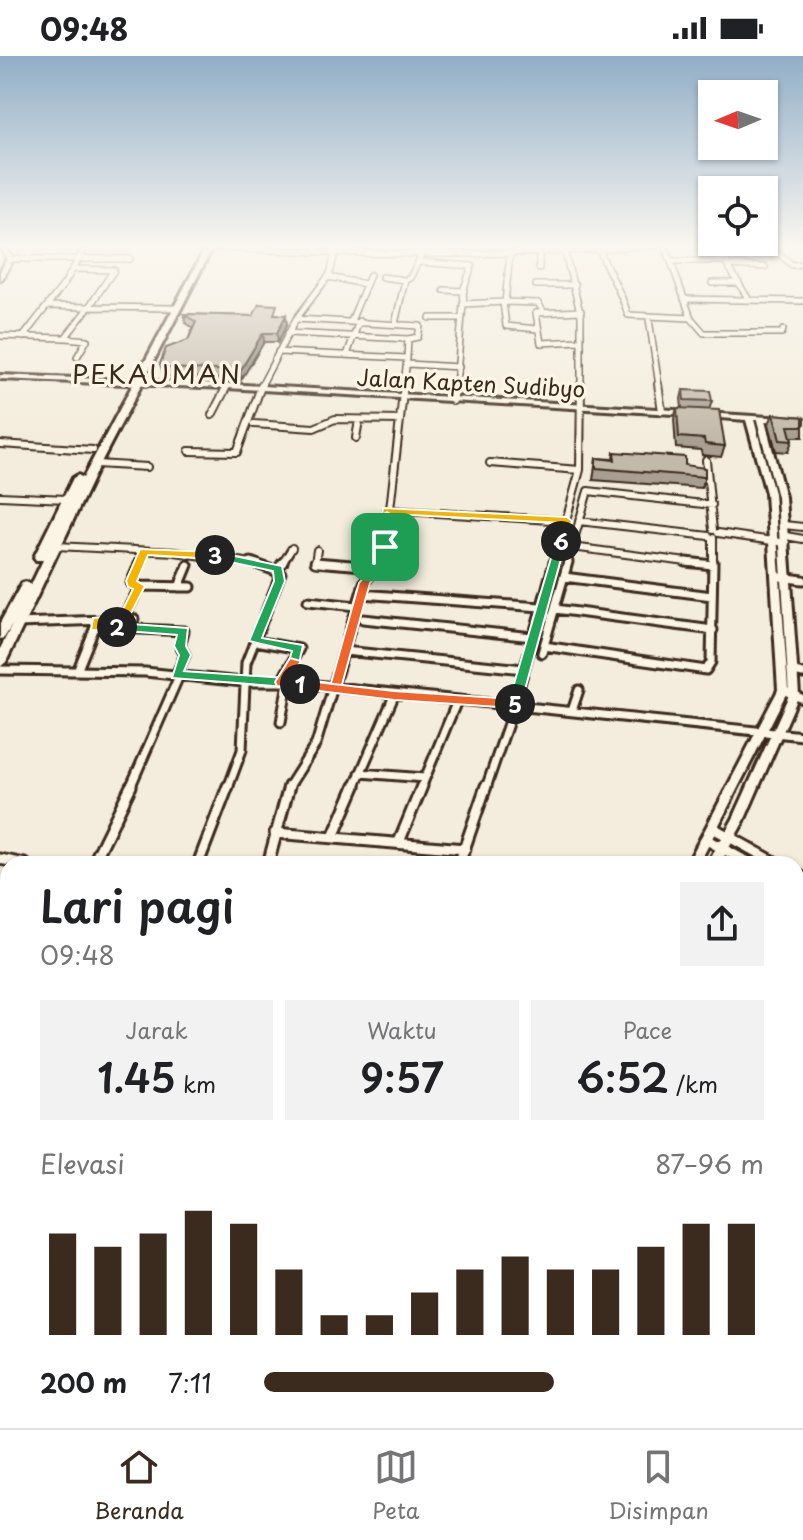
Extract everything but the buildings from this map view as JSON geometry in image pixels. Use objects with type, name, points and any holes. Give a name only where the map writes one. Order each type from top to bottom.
[{"type":"highway","points":[[0,635],[93,450],[173,309]]},
{"type":"highway","points":[[0,662],[9,618],[56,546],[134,382]]},
{"type":"street","points":[[23,337],[45,309]]},
{"type":"street","points":[[65,338],[87,309]]},
{"type":"street","points":[[233,463],[260,388],[304,309]]},
{"type":"street","points":[[351,321],[356,309]]},
{"type":"street","points":[[395,324],[398,309]]},
{"type":"street","points":[[453,401],[463,309]]},
{"type":"street","points":[[505,309],[506,326],[538,329]]},
{"type":"street","points":[[625,309],[626,313],[649,319],[691,318]]},
{"type":"street","points":[[688,309],[704,333],[783,330]]},
{"type":"street","points":[[462,856],[514,706],[538,607],[567,521],[580,470],[581,311],[536,313],[543,343],[580,341]]},
{"type":"street","points":[[430,318],[462,318]]},
{"type":"street","points":[[288,333],[408,339],[418,337],[420,325],[296,319]]},
{"type":"street","points":[[649,319],[662,411]]},
{"type":"street","points":[[347,355],[359,321]]},
{"type":"street","points":[[0,336],[87,340],[77,357]]},
{"type":"street","points":[[270,856],[285,792],[316,744],[336,688],[367,575],[385,554],[387,510],[408,339]]},
{"type":"street","points":[[278,352],[347,355],[459,367]]},
{"type":"street","name":"Jalan Kapten Sudibyo","points":[[0,377],[227,386],[803,421]]},
{"type":"street","points":[[212,415],[227,386]]},
{"type":"street","points":[[698,856],[760,733],[793,695],[783,577],[784,525],[755,418]]},
{"type":"street","points":[[254,424],[314,428],[328,420],[400,420]]},
{"type":"street","points":[[356,438],[359,420]]},
{"type":"street","points":[[0,444],[93,450]]},
{"type":"street","points":[[189,451],[236,453]]},
{"type":"street","points":[[706,460],[712,505],[713,534],[711,662],[702,670],[543,649],[588,491],[712,505]]},
{"type":"street","points":[[718,856],[776,736],[799,673],[783,577],[772,541],[767,462]]},
{"type":"street","points":[[490,463],[580,470]]},
{"type":"street","points":[[96,464],[147,467]]},
{"type":"street","points":[[0,496],[67,499]]},
{"type":"street","points":[[387,510],[567,521]]},
{"type":"street","points":[[580,519],[772,541],[803,539]]},
{"type":"street","points":[[784,525],[803,527]]},
{"type":"street","points":[[56,546],[214,555],[278,569]]},
{"type":"street","points":[[572,547],[713,565]]},
{"type":"street","points":[[201,856],[242,750],[243,682],[255,641],[280,581],[278,569],[292,548]]},
{"type":"street","points":[[317,550],[315,563],[376,567]]},
{"type":"street","points":[[144,551],[131,583],[191,587]]},
{"type":"street","points":[[179,587],[188,565]]},
{"type":"street","points":[[564,577],[712,596]]},
{"type":"street","points":[[783,577],[803,580]]},
{"type":"street","points":[[123,619],[140,586]]},
{"type":"street","points":[[363,594],[538,607]]},
{"type":"street","points":[[308,601],[357,606]]},
{"type":"street","points":[[555,609],[713,630]]},
{"type":"street","points":[[9,618],[183,630],[180,646],[185,655],[178,675],[147,754],[97,856]]},
{"type":"street","points":[[96,624],[134,619]]},
{"type":"street","points":[[363,619],[533,637]]},
{"type":"street","points":[[78,669],[96,624]]},
{"type":"street","points":[[255,641],[299,649],[285,682],[281,722]]},
{"type":"street","points":[[344,651],[524,669]]},
{"type":"street","points":[[0,670],[78,669],[243,682],[285,682],[394,696],[572,711],[776,736],[803,736]]},
{"type":"street","points":[[572,711],[579,690]]},
{"type":"street","points":[[333,837],[394,696]]},
{"type":"street","points":[[399,842],[457,701]]},
{"type":"street","points":[[360,773],[425,778]]},
{"type":"street","points":[[713,828],[741,856]]},
{"type":"street","points":[[275,833],[465,849]]},
{"type":"street","points":[[707,840],[726,843],[758,856]]},
{"type":"district","name":"PEKAUMAN","points":[[157,373]]},
{"type":"route","points":[[385,547],[382,562],[367,575],[364,583],[336,688],[176,675],[185,655],[180,646],[183,630],[95,627],[97,621],[123,619],[131,608],[140,586],[132,585],[132,581],[144,551],[214,555],[271,566],[281,573],[255,641],[299,649],[298,656],[281,682],[288,682],[336,688],[394,696],[514,706],[567,521],[387,510],[385,547]]}]
